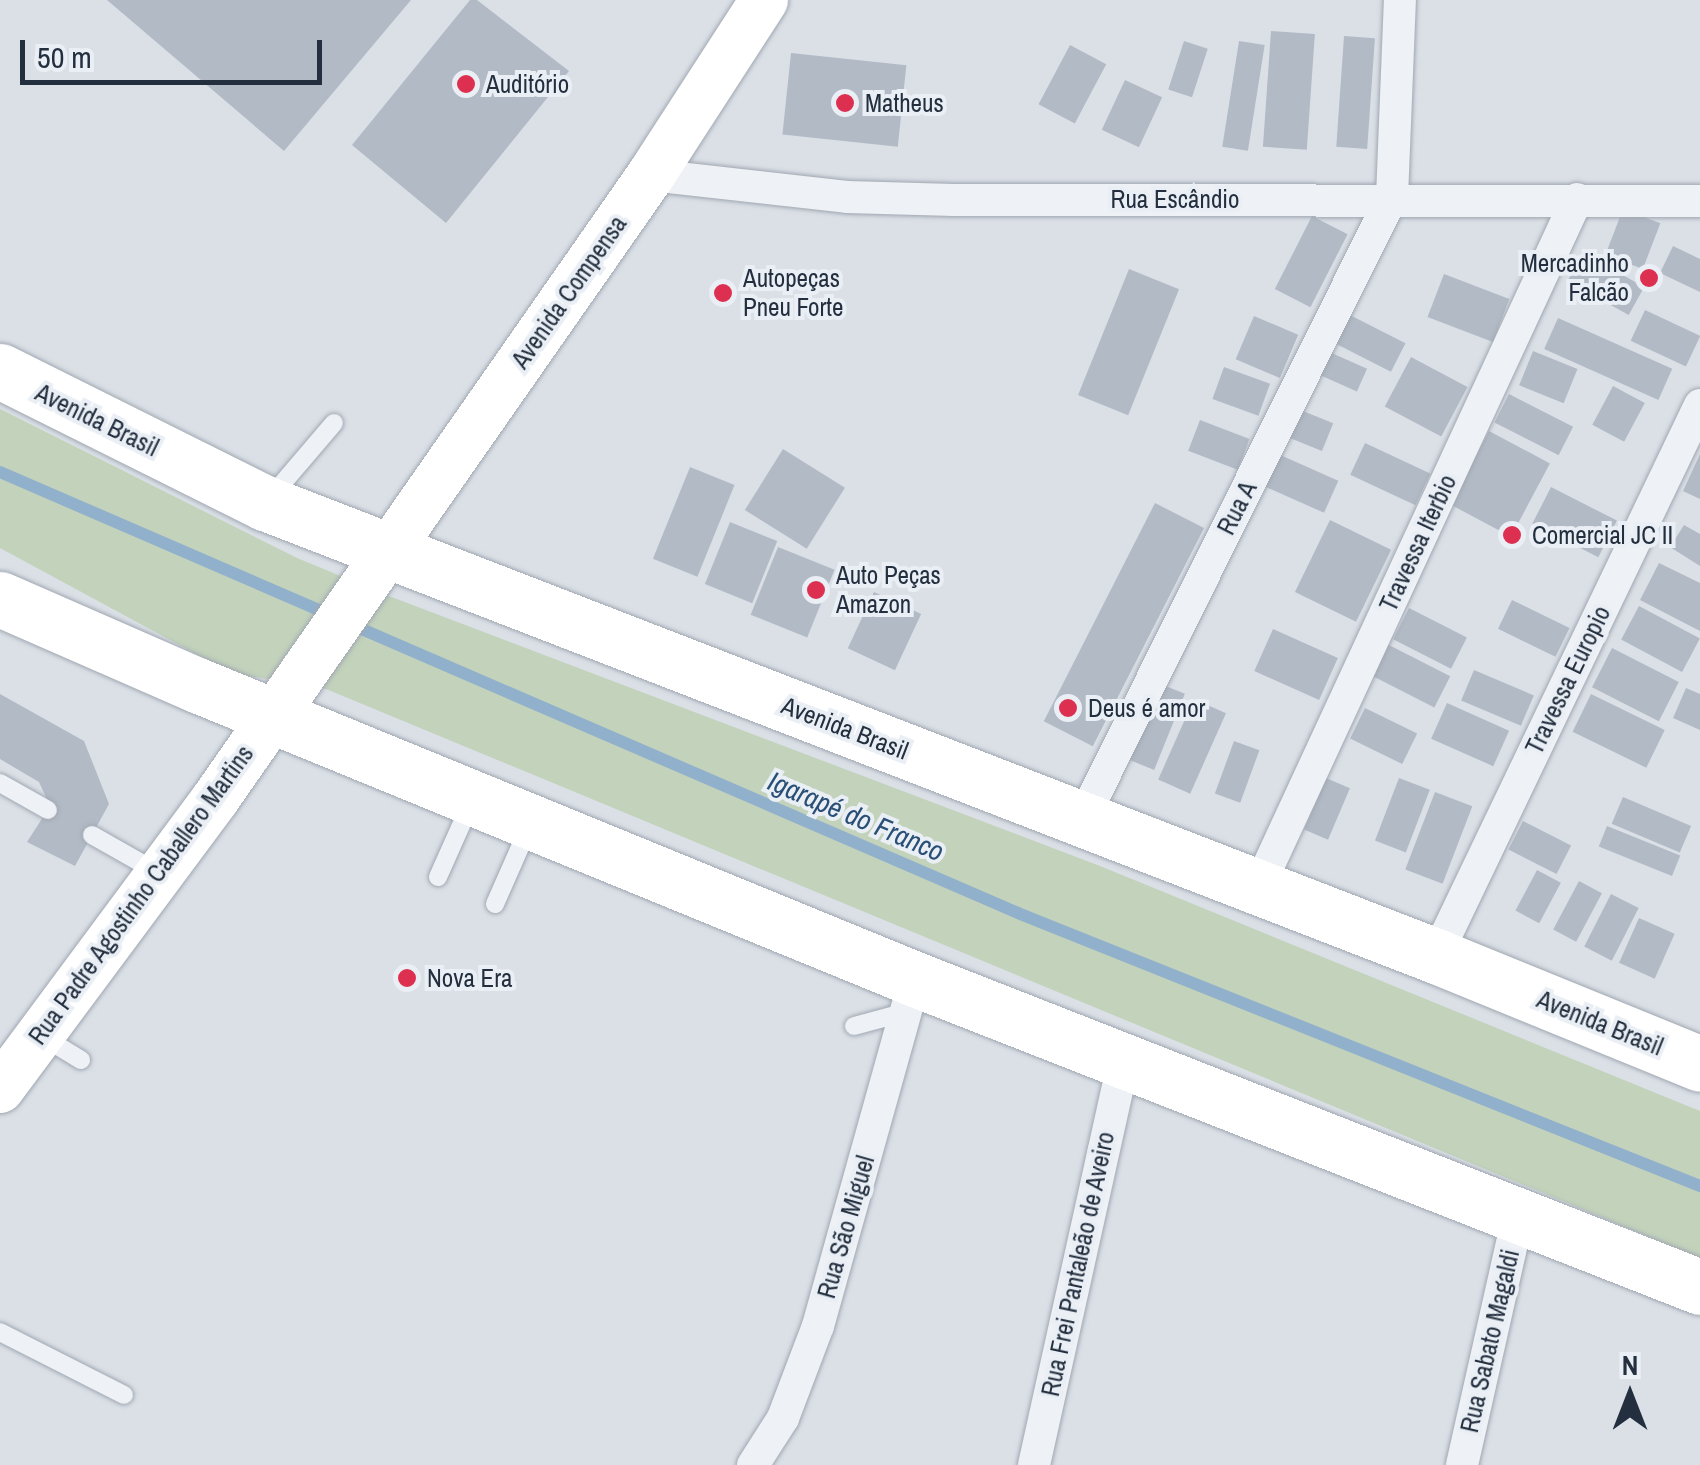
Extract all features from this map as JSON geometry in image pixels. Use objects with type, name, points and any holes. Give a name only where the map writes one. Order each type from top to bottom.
[{"type":"highway","name":"Avenida Brasil","points":[[0,371],[265,503],[377,566],[1259,886],[1700,1064]]},
{"type":"highway","points":[[0,600],[276,707],[532,820],[911,996],[1122,1062],[1700,1287]]},
{"type":"street","name":"Avenida Compensa","points":[[276,707],[651,175],[764,0]]},
{"type":"street","points":[[1392,198],[1400,0]]},
{"type":"street","name":"Rua Escândio","points":[[651,175],[746,188],[901,198],[1700,200]]},
{"type":"street","name":"Rua A","points":[[1082,820],[1392,198]]},
{"type":"street","name":"Travessa Iterbio","points":[[1259,886],[1577,200]]},
{"type":"street","name":"Travessa Europio","points":[[1436,956],[1700,405]]},
{"type":"street","name":"Rua Padre Agostinho Caballero Martins","points":[[0,1088],[160,874],[276,707]]},
{"type":"street","name":"Rua São Miguel","points":[[753,1465],[784,1418],[818,1326],[911,996]]},
{"type":"street","name":"Rua Frei Pantaleão de Aveiro","points":[[1034,1465],[1122,1062]]},
{"type":"street","name":"Rua Sabato Magaldi","points":[[1462,1465],[1518,1217]]},
{"type":"lane","points":[[265,503],[334,424]]},
{"type":"lane","points":[[0,783],[48,810]]},
{"type":"lane","points":[[438,877],[474,796]]},
{"type":"lane","points":[[495,904],[532,820]]},
{"type":"lane","points":[[92,835],[160,874]]},
{"type":"lane","points":[[854,1026],[911,996]]},
{"type":"lane","points":[[40,1034],[81,1060]]},
{"type":"lane","points":[[0,1332],[124,1395]]},
{"type":"green space","points":[[0,409],[297,558],[389,596],[1100,866],[1700,1111],[1700,1258],[326,689],[231,673],[0,548]]},
{"type":"building","points":[[107,0],[411,0],[284,151]]},
{"type":"building","points":[[470,0],[477,0],[569,71],[446,223],[352,145]]},
{"type":"building","points":[[1271,31],[1315,34],[1307,150],[1263,147]]},
{"type":"building","points":[[1344,36],[1375,38],[1367,149],[1336,147]]},
{"type":"building","points":[[1184,41],[1208,49],[1192,97],[1168,90]]},
{"type":"building","points":[[1239,41],[1265,45],[1248,151],[1222,147]]},
{"type":"building","points":[[1070,45],[1106,64],[1075,123],[1039,104]]},
{"type":"building","points":[[791,53],[906,65],[898,147],[782,135]]},
{"type":"building","points":[[1125,80],[1162,97],[1139,147],[1102,130]]},
{"type":"building","points":[[1623,209],[1660,223],[1643,269],[1605,255]]},
{"type":"building","points":[[1312,216],[1348,234],[1310,307],[1275,289]]},
{"type":"building","points":[[1673,246],[1700,259],[1700,292],[1660,273]]},
{"type":"building","points":[[1583,253],[1644,287],[1629,315],[1567,281]]},
{"type":"building","points":[[1129,269],[1179,289],[1128,415],[1078,395]]},
{"type":"building","points":[[1444,274],[1509,299],[1493,342],[1428,317]]},
{"type":"building","points":[[1645,310],[1700,336],[1686,367],[1631,341]]},
{"type":"building","points":[[1344,312],[1405,343],[1391,372],[1329,341]]},
{"type":"building","points":[[1254,316],[1298,335],[1280,378],[1236,359]]},
{"type":"building","points":[[1558,318],[1672,369],[1658,400],[1544,349]]},
{"type":"building","points":[[1325,350],[1367,369],[1357,392],[1315,373]]},
{"type":"building","points":[[1533,351],[1578,369],[1564,403],[1519,385]]},
{"type":"building","points":[[1411,357],[1468,387],[1441,436],[1385,406]]},
{"type":"building","points":[[1224,367],[1270,384],[1258,416],[1212,399]]},
{"type":"building","points":[[1613,386],[1645,403],[1624,442],[1592,425]]},
{"type":"building","points":[[1509,394],[1573,427],[1559,455],[1494,423]]},
{"type":"building","points":[[1298,409],[1333,423],[1322,451],[1287,437]]},
{"type":"building","points":[[1200,420],[1249,439],[1238,470],[1188,451]]},
{"type":"building","points":[[1489,431],[1550,463],[1511,537],[1450,504]]},
{"type":"building","points":[[1365,443],[1430,473],[1415,505],[1350,475]]},
{"type":"building","points":[[783,449],[845,488],[807,549],[745,510]]},
{"type":"building","points":[[1278,454],[1338,481],[1324,513],[1264,486]]},
{"type":"building","points":[[1700,454],[1700,499],[1683,491]]},
{"type":"building","points":[[690,467],[735,485],[697,577],[653,559]]},
{"type":"building","points":[[1551,487],[1617,521],[1598,557],[1532,524]]},
{"type":"building","points":[[1155,503],[1204,528],[1093,746],[1044,721]]},
{"type":"building","points":[[1330,520],[1391,550],[1356,622],[1295,592]]},
{"type":"building","points":[[730,522],[777,541],[752,603],[705,584]]},
{"type":"building","points":[[1684,525],[1700,534],[1700,566],[1670,547]]},
{"type":"building","points":[[778,547],[835,570],[807,638],[751,615]]},
{"type":"building","points":[[1659,563],[1700,583],[1700,631],[1640,600]]},
{"type":"building","points":[[874,592],[921,614],[895,670],[848,648]]},
{"type":"building","points":[[1512,600],[1570,628],[1555,657],[1498,629]]},
{"type":"building","points":[[1639,606],[1700,638],[1682,672],[1621,640]]},
{"type":"building","points":[[1409,608],[1467,638],[1451,669],[1393,639]]},
{"type":"building","points":[[1273,629],[1338,658],[1319,700],[1254,671]]},
{"type":"building","points":[[1387,644],[1450,676],[1434,707],[1371,675]]},
{"type":"building","points":[[1612,648],[1679,682],[1659,721],[1592,687]]},
{"type":"building","points":[[1474,670],[1534,695],[1521,726],[1461,700]]},
{"type":"building","points":[[1158,683],[1185,694],[1154,770],[1127,759]]},
{"type":"building","points":[[1686,688],[1700,694],[1700,730],[1673,718]]},
{"type":"building","points":[[0,694],[84,741],[109,804],[75,866],[27,842],[50,806],[39,782],[0,759]]},
{"type":"building","points":[[1591,694],[1665,730],[1646,768],[1573,732]]},
{"type":"building","points":[[1194,699],[1226,713],[1190,794],[1158,779]]},
{"type":"building","points":[[1447,703],[1509,731],[1493,766],[1431,739]]},
{"type":"building","points":[[1365,708],[1417,733],[1402,764],[1350,739]]},
{"type":"building","points":[[1234,741],[1259,750],[1240,803],[1215,794]]},
{"type":"building","points":[[1326,778],[1350,788],[1328,840],[1304,830]]},
{"type":"building","points":[[1399,778],[1430,790],[1406,852],[1375,841]]},
{"type":"building","points":[[1435,792],[1472,806],[1443,884],[1405,869]]},
{"type":"building","points":[[1623,797],[1691,826],[1680,853],[1612,824]]},
{"type":"building","points":[[1523,821],[1571,846],[1557,874],[1508,850]]},
{"type":"building","points":[[1607,826],[1680,856],[1672,876],[1599,846]]},
{"type":"building","points":[[1537,870],[1561,883],[1539,923],[1515,911]]},
{"type":"building","points":[[1579,881],[1602,893],[1576,942],[1553,930]]},
{"type":"building","points":[[1611,894],[1639,908],[1612,961],[1584,947]]},
{"type":"building","points":[[1639,918],[1675,934],[1655,979],[1619,963]]},
{"type":"waterway","name":"Igarapé do Franco","points":[[0,472],[332,616]]},
{"type":"waterway","name":"Igarapé do Franco","points":[[350,624],[1018,913],[1700,1186]]},
{"type":"place","name":"Auditório","points":[[466,84]]},
{"type":"place","name":"Matheus","points":[[845,103]]},
{"type":"place","name":"Mercadinho Falcão","points":[[1649,278]]},
{"type":"place","name":"Autopeças Pneu Forte","points":[[723,293]]},
{"type":"place","name":"Comercial JC II","points":[[1512,535]]},
{"type":"place","name":"Auto Peças Amazon","points":[[816,590]]},
{"type":"place","name":"Deus é amor","points":[[1068,708]]},
{"type":"place","name":"Nova Era","points":[[407,978]]}]
